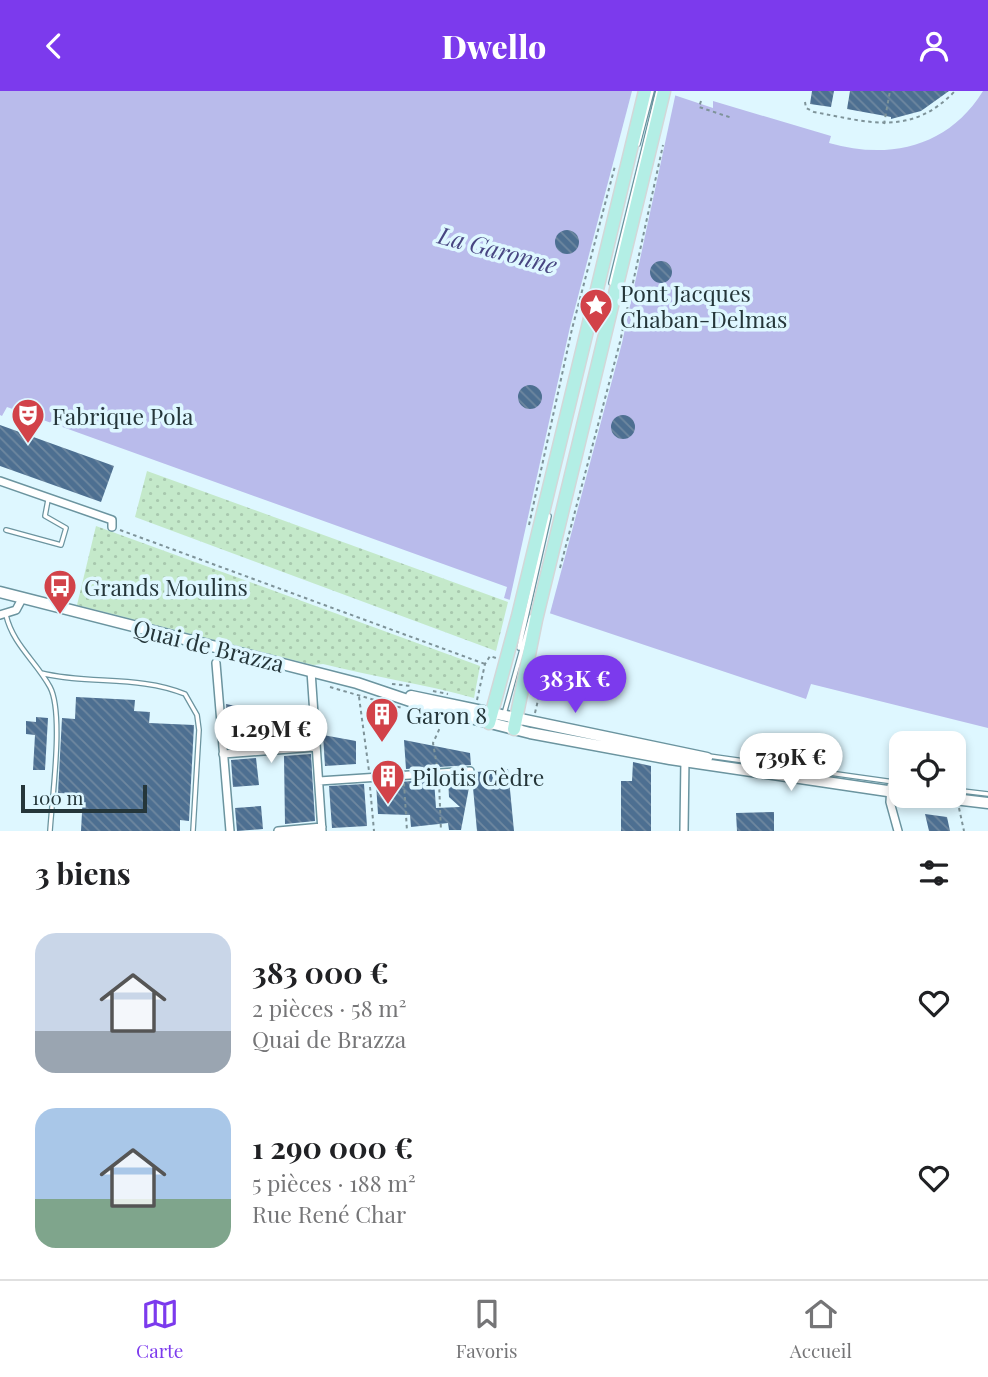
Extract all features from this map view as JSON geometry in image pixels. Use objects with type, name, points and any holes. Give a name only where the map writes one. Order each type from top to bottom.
[{"type":"main road","points":[[502,721],[645,91]]},
{"type":"main road","points":[[502,721],[664,91]]},
{"type":"main road","name":"Quai de Brazza","points":[[0,592],[357,683],[393,689],[502,721],[685,763]]},
{"type":"main road","name":"Quai de Brazza","points":[[502,721],[530,733],[685,763],[889,790]]},
{"type":"main road","points":[[966,795],[988,801]]},
{"type":"main road","points":[[966,799],[988,801]]},
{"type":"street","points":[[0,481],[112,520],[113,527]]},
{"type":"street","points":[[3,615],[20,607],[23,597]]},
{"type":"street","points":[[216,663],[230,831]]},
{"type":"street","points":[[278,831],[322,829],[311,671]]},
{"type":"street","points":[[223,754],[316,747]]},
{"type":"street","points":[[684,831],[685,763]]},
{"type":"street","points":[[318,781],[470,771]]},
{"type":"street","points":[[896,808],[898,831]]},
{"type":"lane","points":[[502,721],[652,91]]},
{"type":"lane","points":[[527,618],[658,91]]},
{"type":"lane","points":[[6,530],[61,545],[66,528],[45,516],[49,498]]},
{"type":"lane","points":[[3,615],[12,636],[41,673],[57,705],[50,831]]},
{"type":"lane","points":[[41,673],[66,679],[149,683],[186,694],[197,715],[199,730],[193,831]]},
{"type":"lane","points":[[966,799],[988,801]]},
{"type":"path","points":[[884,124],[890,91]]},
{"type":"path","points":[[805,102],[806,108],[814,112],[884,124],[918,117],[936,108],[955,91]]},
{"type":"path","points":[[701,101],[699,107],[732,118]]},
{"type":"path","points":[[559,571],[620,342],[662,145]]},
{"type":"path","points":[[526,535],[572,328],[619,154]]},
{"type":"path","points":[[113,527],[485,664]]},
{"type":"path","points":[[468,699],[477,701],[485,664],[489,657],[495,657]]},
{"type":"path","points":[[537,672],[587,689]]},
{"type":"path","points":[[535,713],[544,674]]},
{"type":"path","points":[[357,683],[366,729],[374,831]]},
{"type":"path","points":[[393,689],[413,686]]},
{"type":"path","points":[[424,688],[449,694]]},
{"type":"path","points":[[528,699],[538,701]]},
{"type":"path","points":[[442,831],[433,743],[443,719],[453,722]]},
{"type":"path","points":[[404,775],[407,831]]},
{"type":"path","points":[[959,808],[964,831]]},
{"type":"green space","points":[[147,471],[508,602],[496,651],[135,517]]},
{"type":"green space","points":[[96,526],[480,666],[474,698],[323,664],[313,665],[77,605]]},
{"type":"water","name":"La Garonne","points":[[0,91],[662,91],[713,108],[713,101],[831,136],[829,143],[873,150],[915,145],[934,137],[952,126],[969,110],[983,91],[988,91],[988,728],[811,684],[806,699],[504,598],[507,587],[7,407],[2,416],[0,415]]},
{"type":"pier","points":[[632,91],[676,92],[622,343],[549,617],[509,603],[570,327]]},
{"type":"building","points":[[812,91],[834,91],[831,107],[810,104]]},
{"type":"building","points":[[850,91],[949,91],[921,111],[891,119],[847,109]]},
{"type":"building","points":[[567,230],[575,234],[579,242],[575,250],[567,254],[559,250],[555,242],[559,234]]},
{"type":"building","points":[[661,261],[669,264],[672,272],[669,280],[661,283],[653,280],[650,272],[653,264]]},
{"type":"building","points":[[530,385],[538,389],[542,397],[538,405],[530,409],[522,405],[518,397],[522,389]]},
{"type":"building","points":[[623,415],[634,422],[635,427],[628,438],[623,439],[612,432],[611,427],[618,416]]},
{"type":"building","name":"Fabrique Pola","points":[[0,425],[114,466],[101,502],[0,466]]},
{"type":"building","points":[[76,697],[135,700],[134,711],[150,712],[149,723],[194,725],[189,821],[180,820],[180,831],[81,831],[83,794],[58,793],[62,718],[75,719]]},
{"type":"building","points":[[226,704],[308,721],[310,741],[270,744],[269,733],[228,736]]},
{"type":"building","points":[[36,717],[48,718],[45,770],[33,770],[35,735],[26,734],[26,721],[36,722]]},
{"type":"building","points":[[323,735],[356,741],[356,764],[325,766]]},
{"type":"building","points":[[404,740],[470,753],[471,765],[406,769]]},
{"type":"building","points":[[311,754],[315,821],[285,824],[284,756]]},
{"type":"building","points":[[256,758],[259,785],[233,787],[231,760]]},
{"type":"building","points":[[633,762],[651,766],[651,831],[621,831],[621,781],[632,781]]},
{"type":"building","points":[[508,769],[514,831],[477,831],[472,777],[476,772]]},
{"type":"building","points":[[471,777],[461,830],[449,830],[448,823],[411,827],[410,815],[378,814],[376,783],[434,780],[436,808],[460,807],[449,797],[448,779]]},
{"type":"building","points":[[364,784],[367,826],[332,828],[329,786]]},
{"type":"building","points":[[261,806],[263,829],[237,831],[235,808]]},
{"type":"building","points":[[774,812],[774,831],[737,831],[736,813]]},
{"type":"building","points":[[925,814],[947,817],[950,831],[929,831]]},
{"type":"place","name":"Pont Jacques Chaban-Delmas","points":[[596,335]]},
{"type":"place","name":"Fabrique Pola","points":[[28,445]]},
{"type":"place","name":"Grands Moulins","points":[[60,616]]},
{"type":"place","name":"Garon 8","points":[[382,744]]},
{"type":"place","name":"Pilotis Cèdre","points":[[388,806]]}]
